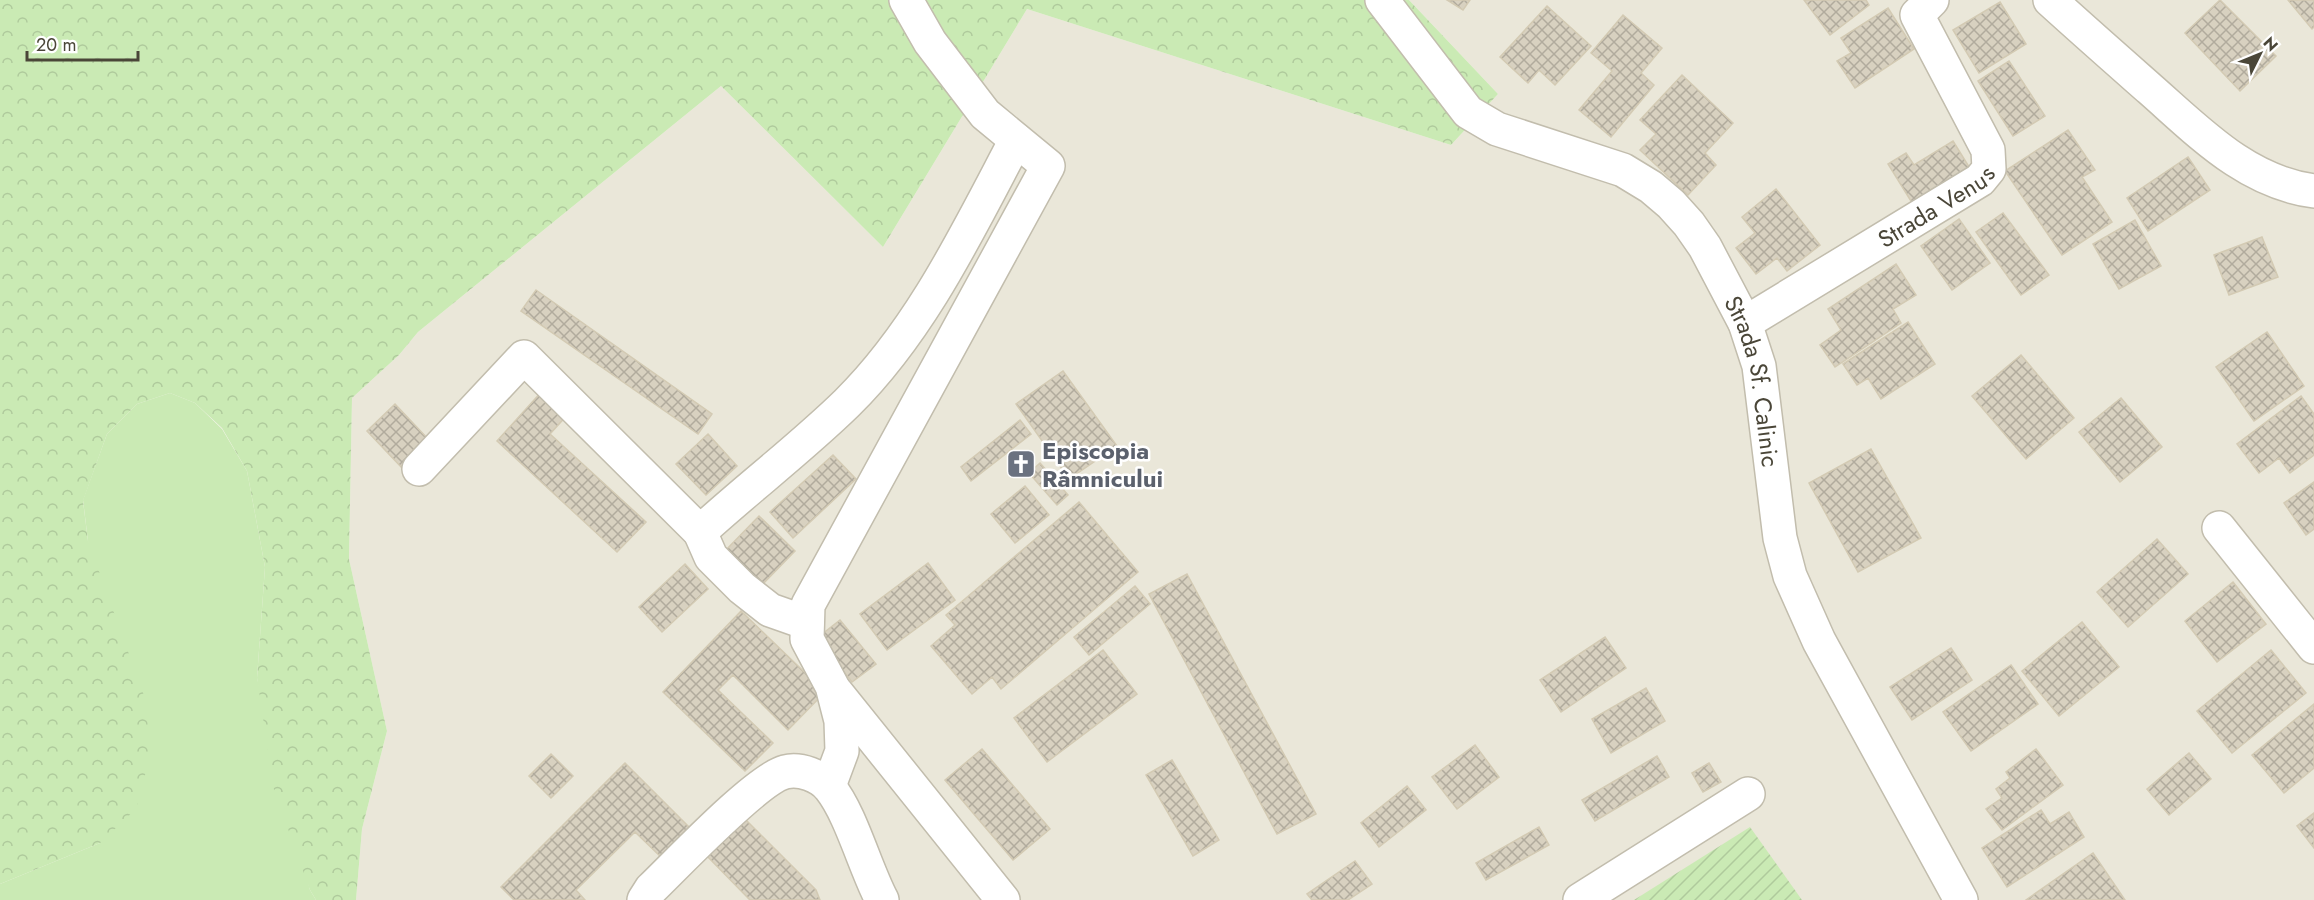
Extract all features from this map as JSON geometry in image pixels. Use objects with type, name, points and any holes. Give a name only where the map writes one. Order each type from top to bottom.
[{"type":"street","points":[[906,0],[930,42],[985,114],[1048,166],[808,605],[807,639],[832,686],[1004,900]]},
{"type":"street","name":"Strada Sf. Calinic","points":[[1382,0],[1468,112],[1497,129],[1623,170],[1651,187],[1671,204],[1689,224],[1705,248],[1745,323],[1759,366],[1779,538],[1790,576],[1819,641],[1961,900]]},
{"type":"street","points":[[2050,0],[2221,152],[2259,175],[2292,188],[2314,191]]},
{"type":"street","name":"Strada Venus","points":[[1745,323],[1980,180],[1989,169],[1988,150],[1919,5]]},
{"type":"street","points":[[700,532],[848,402],[905,334],[969,230],[1016,140]]},
{"type":"street","points":[[419,469],[524,357],[700,532],[711,557],[742,588],[770,610],[807,623]]},
{"type":"street","points":[[2219,528],[2314,647]]},
{"type":"street","points":[[829,786],[843,751],[841,721],[832,686]]},
{"type":"street","points":[[644,900],[651,889],[755,791],[785,772],[812,774],[829,786],[839,800],[882,900]]},
{"type":"street","points":[[1580,900],[1748,794]]},
{"type":"shaded area","name":"Episcopia Râmnicului","points":[[1409,0],[2314,0],[2314,900],[356,900],[362,829],[387,731],[349,559],[352,398],[399,355],[418,332],[721,86],[883,247],[1027,9],[1451,145],[1498,94]]},
{"type":"green space","points":[[0,0],[1409,0],[1498,94],[1451,145],[1027,9],[883,247],[721,86],[418,332],[399,355],[352,398],[349,559],[387,731],[362,829],[356,900],[316,900],[310,890],[274,790],[257,678],[265,567],[247,471],[222,428],[195,403],[170,393],[137,404],[107,434],[83,501],[88,541],[147,704],[149,760],[136,809],[100,843],[0,884]]},
{"type":"green space","points":[[170,393],[195,403],[222,429],[247,471],[265,567],[257,678],[310,890],[316,900],[0,900],[0,884],[100,843],[88,541],[83,500],[107,434],[137,404]]},
{"type":"green space","points":[[1750,827],[1802,900],[1634,900]]},
{"type":"building","points":[[1447,0],[1470,0],[1463,10]]},
{"type":"building","points":[[1804,0],[1866,0],[1869,5],[1830,35]]},
{"type":"building","points":[[2220,0],[2276,56],[2240,91],[2185,33]]},
{"type":"building","points":[[2288,0],[2314,0],[2314,27],[2312,29]]},
{"type":"building","points":[[2000,2],[2026,44],[1979,73],[1953,30]]},
{"type":"building","points":[[1547,6],[1591,46],[1555,85],[1539,70],[1528,83],[1500,57]]},
{"type":"building","points":[[1888,8],[1914,49],[1855,88],[1837,61],[1851,53],[1841,38]]},
{"type":"building","points":[[1623,15],[1662,48],[1641,73],[1654,85],[1611,137],[1579,110],[1612,71],[1591,53]]},
{"type":"building","points":[[2009,61],[2045,116],[2013,136],[1978,81]]},
{"type":"building","points":[[1682,75],[1733,123],[1705,153],[1716,165],[1688,195],[1640,150],[1656,134],[1640,120]]},
{"type":"building","points":[[2068,130],[2095,170],[2082,177],[2112,222],[2062,255],[2005,171]]},
{"type":"building","points":[[1953,141],[1971,170],[1914,206],[1888,164],[1906,153],[1914,165]]},
{"type":"building","points":[[2188,157],[2210,190],[2148,231],[2127,198]]},
{"type":"building","points":[[1776,189],[1820,245],[1787,271],[1777,258],[1756,274],[1736,248],[1755,233],[1742,217]]},
{"type":"building","points":[[2003,213],[2049,275],[2021,295],[1976,232]]},
{"type":"building","points":[[1959,219],[1990,263],[1952,290],[1921,246]]},
{"type":"building","points":[[2135,220],[2161,266],[2119,289],[2093,244]]},
{"type":"building","points":[[2262,237],[2278,277],[2229,295],[2214,255]]},
{"type":"building","points":[[1896,264],[1916,295],[1893,309],[1901,323],[1835,367],[1820,345],[1841,330],[1828,309]]},
{"type":"building","points":[[536,290],[712,414],[698,434],[521,311]]},
{"type":"building","points":[[1908,322],[1935,364],[1881,399],[1868,378],[1857,385],[1843,364]]},
{"type":"building","points":[[2267,332],[2304,386],[2254,421],[2216,367]]},
{"type":"building","points":[[2021,355],[2074,418],[2026,459],[1972,396]]},
{"type":"building","points":[[1063,371],[1117,446],[1069,479],[1016,404]]},
{"type":"building","points":[[543,390],[569,413],[550,434],[646,522],[617,552],[497,441]]},
{"type":"building","points":[[2301,396],[2314,414],[2314,455],[2290,473],[2279,458],[2259,473],[2237,444]]},
{"type":"building","points":[[2121,398],[2162,447],[2120,482],[2079,432]]},
{"type":"building","points":[[395,404],[429,440],[402,468],[367,431]]},
{"type":"building","points":[[1020,420],[1031,434],[971,481],[961,467]]},
{"type":"building","points":[[708,434],[737,466],[706,495],[676,464]]},
{"type":"building","points":[[1871,449],[1921,538],[1858,572],[1809,483]]},
{"type":"building","points":[[833,455],[856,479],[793,538],[770,512]]},
{"type":"building","points":[[1040,463],[1068,495],[1057,505],[1029,473]]},
{"type":"building","points":[[2314,482],[2314,529],[2306,535],[2284,503]]},
{"type":"building","points":[[1025,486],[1049,515],[1015,543],[991,514]]},
{"type":"building","points":[[1079,502],[1138,572],[1001,689],[992,677],[972,694],[931,646],[955,625],[946,615]]},
{"type":"building","points":[[759,516],[795,551],[760,587],[724,552]]},
{"type":"building","points":[[2157,539],[2188,574],[2128,627],[2097,592]]},
{"type":"building","points":[[928,563],[955,600],[887,650],[860,614]]},
{"type":"building","points":[[685,564],[708,589],[662,632],[639,607]]},
{"type":"building","points":[[1187,574],[1316,814],[1277,834],[1149,594]]},
{"type":"building","points":[[2233,582],[2266,624],[2217,662],[2185,621]]},
{"type":"building","points":[[1135,586],[1150,604],[1089,655],[1074,637]]},
{"type":"building","points":[[741,611],[825,692],[788,730],[733,675],[718,690],[773,743],[745,771],[663,692]]},
{"type":"building","points":[[840,620],[876,664],[852,682],[817,638]]},
{"type":"building","points":[[2082,622],[2119,667],[2059,716],[2022,671]]},
{"type":"building","points":[[1605,637],[1626,668],[1561,712],[1540,680]]},
{"type":"building","points":[[1951,648],[1972,680],[1912,720],[1890,687]]},
{"type":"building","points":[[1103,650],[1137,694],[1047,762],[1014,718]]},
{"type":"building","points":[[2271,650],[2306,693],[2232,753],[2197,711]]},
{"type":"building","points":[[2011,665],[2038,704],[1971,751],[1943,712]]},
{"type":"building","points":[[1646,688],[1665,721],[1611,753],[1592,719]]},
{"type":"building","points":[[2314,704],[2314,768],[2284,793],[2252,755]]},
{"type":"building","points":[[1475,745],[1499,777],[1457,809],[1432,777]]},
{"type":"building","points":[[982,749],[1050,829],[1013,860],[945,780]]},
{"type":"building","points":[[2036,749],[2063,785],[2002,830],[1986,809],[2002,798],[1996,789],[2010,778],[2006,772]]},
{"type":"building","points":[[2189,753],[2211,779],[2169,815],[2147,789]]},
{"type":"building","points":[[551,754],[573,776],[551,798],[529,776]]},
{"type":"building","points":[[1657,756],[1669,777],[1595,821],[1582,800]]},
{"type":"building","points":[[1172,760],[1219,840],[1193,856],[1146,775]]},
{"type":"building","points":[[625,763],[692,830],[663,859],[635,832],[576,890],[585,900],[514,900],[501,887]]},
{"type":"building","points":[[1709,763],[1721,782],[1703,792],[1692,773]]},
{"type":"building","points":[[1407,786],[1426,810],[1379,847],[1361,823]]},
{"type":"building","points":[[2041,810],[2050,824],[2069,812],[2084,837],[2007,887],[1982,848]]},
{"type":"building","points":[[2314,813],[2314,848],[2297,826]]},
{"type":"building","points":[[744,818],[816,890],[820,900],[750,900],[706,855]]},
{"type":"building","points":[[1539,827],[1549,845],[1486,880],[1476,863]]},
{"type":"building","points":[[2093,853],[2125,900],[2026,900]]},
{"type":"building","points":[[1355,861],[1372,884],[1348,900],[1312,900],[1307,894]]},
{"type":"place","name":"Episcopia Râmnicului","points":[[1021,464]]}]
